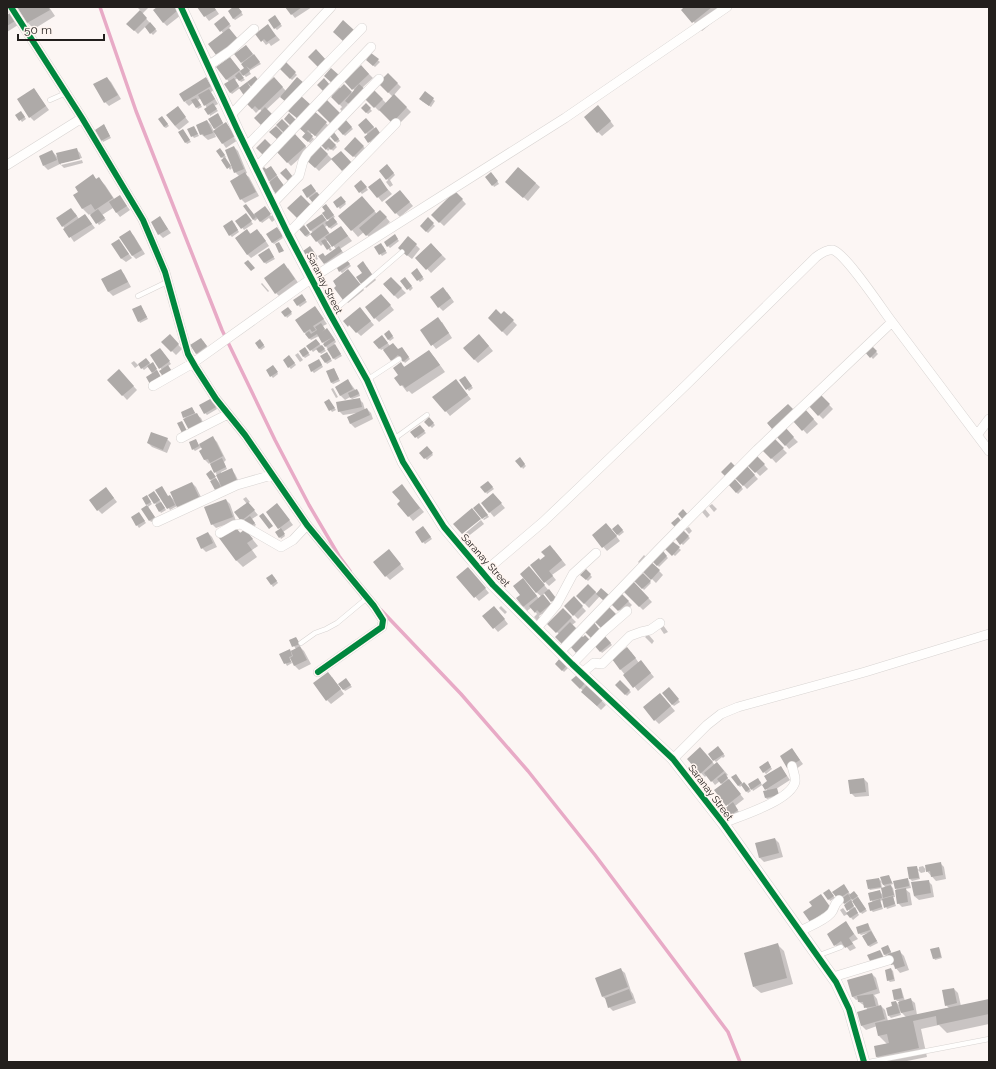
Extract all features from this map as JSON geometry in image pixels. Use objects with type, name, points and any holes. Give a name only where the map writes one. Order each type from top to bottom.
[{"type":"street","points":[[11,7],[82,118],[143,220],[165,272],[188,354],[193,363],[216,399],[245,435],[307,525],[367,598],[383,620],[382,627],[318,672]]},
{"type":"street","name":"Saranay Street","points":[[181,7],[231,116],[288,234],[367,380],[392,440],[403,462],[444,527],[483,573],[560,652],[673,759],[723,824],[833,976],[849,1009],[864,1062]]},
{"type":"street","points":[[231,116],[332,7]]},
{"type":"street","points":[[153,386],[193,363],[312,278],[565,118],[727,7]]},
{"type":"street","points":[[246,147],[362,28]]},
{"type":"street","points":[[208,66],[230,51],[254,29]]},
{"type":"street","points":[[256,168],[371,47]]},
{"type":"street","points":[[273,203],[299,176],[306,154],[379,79]]},
{"type":"street","points":[[7,165],[82,118]]},
{"type":"street","points":[[288,234],[396,123]]},
{"type":"street","points":[[483,573],[543,522],[686,385],[816,257],[823,252],[830,250],[834,250],[861,278],[926,369],[989,451]]},
{"type":"street","points":[[560,652],[660,548],[758,450],[892,322]]},
{"type":"street","points":[[181,438],[228,414]]},
{"type":"street","points":[[977,435],[989,419]]},
{"type":"street","points":[[157,522],[237,485],[272,474]]},
{"type":"street","points":[[220,533],[234,525],[241,524],[281,547],[293,540],[307,525]]},
{"type":"street","points":[[537,628],[557,604],[573,574],[596,552]]},
{"type":"street","points":[[572,664],[602,632],[627,611]]},
{"type":"street","points":[[582,673],[594,663],[602,664],[630,636],[650,630],[660,623]]},
{"type":"street","points":[[673,759],[707,725],[721,714],[738,707],[865,672],[989,634]]},
{"type":"street","points":[[723,824],[772,803],[783,796],[792,788],[794,783],[795,777],[792,766]]},
{"type":"street","points":[[800,931],[822,920],[830,914],[834,904],[839,900]]},
{"type":"street","points":[[833,976],[889,960]]},
{"type":"lane","points":[[50,100],[66,93]]},
{"type":"lane","points":[[330,314],[402,252]]},
{"type":"lane","points":[[138,296],[168,282]]},
{"type":"lane","points":[[367,380],[399,359]]},
{"type":"lane","points":[[392,440],[427,415]]},
{"type":"lane","points":[[301,643],[314,633],[337,623],[367,598]]},
{"type":"lane","points":[[818,956],[841,947]]},
{"type":"lane","points":[[869,1062],[989,1039]]},
{"type":"building","points":[[17,7],[48,7],[50,10],[27,23]]},
{"type":"building","points":[[157,7],[175,7],[178,10],[163,23],[153,10]]},
{"type":"building","points":[[197,7],[214,7],[216,10],[204,17]]},
{"type":"building","points":[[233,7],[238,7],[242,12],[233,19],[228,11]]},
{"type":"building","points":[[285,7],[302,7],[291,15]]},
{"type":"building","points":[[684,7],[712,7],[692,23],[681,10]]},
{"type":"building","points":[[140,10],[147,18],[134,31],[126,24]]},
{"type":"building","points":[[10,13],[15,21],[7,26],[7,15]]},
{"type":"building","points":[[275,15],[281,24],[274,29],[268,20]]},
{"type":"building","points":[[224,16],[230,24],[220,32],[214,24]]},
{"type":"building","points":[[343,20],[354,30],[344,42],[333,32]]},
{"type":"building","points":[[150,22],[156,29],[150,34],[145,27]]},
{"type":"building","points":[[268,24],[276,36],[267,42],[264,39],[261,42],[255,34]]},
{"type":"building","points":[[229,28],[238,39],[216,55],[208,44]]},
{"type":"building","points":[[246,45],[253,54],[241,63],[234,54]]},
{"type":"building","points":[[316,49],[327,61],[319,68],[308,57]]},
{"type":"building","points":[[371,53],[379,59],[373,66],[366,60]]},
{"type":"building","points":[[254,54],[260,62],[250,69],[246,66],[250,71],[243,76],[240,71],[244,68],[241,64]]},
{"type":"building","points":[[230,57],[240,70],[226,80],[216,67]]},
{"type":"building","points":[[286,62],[296,72],[290,79],[280,69]]},
{"type":"building","points":[[361,65],[369,74],[352,90],[344,81]]},
{"type":"building","points":[[331,68],[340,76],[333,84],[324,76]]},
{"type":"building","points":[[239,72],[244,78],[239,81],[235,76]]},
{"type":"building","points":[[388,73],[398,83],[388,93],[378,83]]},
{"type":"building","points":[[255,76],[260,82],[252,88],[247,82]]},
{"type":"building","points":[[107,77],[118,95],[104,103],[93,84]]},
{"type":"building","points":[[206,77],[211,86],[184,102],[179,94]]},
{"type":"building","points":[[274,77],[283,87],[259,110],[255,106],[252,109],[246,103]]},
{"type":"building","points":[[297,77],[304,83],[287,103],[280,97]]},
{"type":"building","points":[[234,78],[239,86],[230,93],[224,84]]},
{"type":"building","points":[[324,78],[330,85],[324,92],[317,85]]},
{"type":"building","points":[[247,82],[253,91],[245,97],[239,88]]},
{"type":"building","points":[[344,84],[352,92],[339,105],[331,97]]},
{"type":"building","points":[[359,84],[366,90],[352,106],[345,101]]},
{"type":"building","points":[[34,88],[46,106],[29,118],[17,99]]},
{"type":"building","points":[[209,89],[215,99],[204,106],[198,95]]},
{"type":"building","points":[[374,90],[383,99],[374,108],[365,99]]},
{"type":"building","points":[[425,91],[434,98],[429,106],[419,99]]},
{"type":"building","points":[[394,94],[407,107],[392,123],[379,110]]},
{"type":"building","points":[[301,96],[311,105],[298,119],[288,111]]},
{"type":"building","points":[[196,98],[201,105],[196,108],[191,100]]},
{"type":"building","points":[[327,100],[342,115],[332,125],[317,110]]},
{"type":"building","points":[[213,103],[217,109],[208,115],[204,109]]},
{"type":"building","points":[[366,103],[371,108],[366,113],[361,108]]},
{"type":"building","points":[[598,105],[611,121],[597,133],[584,117]]},
{"type":"building","points":[[178,106],[186,117],[175,126],[166,115]]},
{"type":"building","points":[[265,107],[274,116],[263,127],[254,118]]},
{"type":"building","points":[[313,110],[327,122],[315,136],[308,130],[305,133],[298,127]]},
{"type":"building","points":[[21,111],[25,117],[19,121],[15,115]]},
{"type":"building","points":[[218,113],[223,123],[214,129],[208,119]]},
{"type":"building","points":[[289,113],[296,120],[291,126],[284,119]]},
{"type":"building","points":[[162,116],[168,124],[164,127],[158,119]]},
{"type":"building","points":[[366,118],[374,127],[365,134],[358,125]]},
{"type":"building","points":[[282,119],[291,128],[285,134],[276,125]]},
{"type":"building","points":[[345,119],[352,127],[343,135],[336,127]]},
{"type":"building","points":[[207,120],[213,133],[204,136],[203,134],[200,135],[196,125]]},
{"type":"building","points":[[226,122],[235,136],[222,144],[213,131]]},
{"type":"building","points":[[104,124],[110,136],[101,141],[95,130]]},
{"type":"building","points":[[194,126],[198,134],[191,137],[187,129]]},
{"type":"building","points":[[276,126],[284,134],[278,140],[269,132]]},
{"type":"building","points":[[376,127],[380,133],[368,143],[364,137]]},
{"type":"building","points":[[183,129],[190,140],[185,143],[178,132]]},
{"type":"building","points":[[307,131],[313,136],[308,142],[302,137]]},
{"type":"building","points":[[333,131],[339,139],[335,142],[328,134]]},
{"type":"building","points":[[295,134],[306,146],[287,163],[276,151]]},
{"type":"building","points":[[328,137],[336,145],[331,150],[328,147],[326,150],[320,144]]},
{"type":"building","points":[[355,137],[364,146],[353,157],[344,149]]},
{"type":"building","points":[[265,139],[273,147],[264,156],[256,148]]},
{"type":"building","points":[[319,145],[328,154],[315,168],[305,159]]},
{"type":"building","points":[[234,146],[244,169],[234,173],[225,150]]},
{"type":"building","points":[[77,148],[80,159],[59,164],[56,153]]},
{"type":"building","points":[[220,148],[225,155],[221,158],[216,151]]},
{"type":"building","points":[[52,150],[57,160],[43,166],[39,156]]},
{"type":"building","points":[[341,151],[352,163],[342,171],[331,159]]},
{"type":"building","points":[[225,157],[231,166],[227,169],[221,160]]},
{"type":"building","points":[[387,164],[394,173],[386,180],[379,171]]},
{"type":"building","points":[[271,166],[277,175],[268,182],[262,175],[265,173],[262,169],[264,167],[266,169]]},
{"type":"building","points":[[518,167],[536,183],[523,198],[505,182]]},
{"type":"building","points":[[286,168],[293,177],[288,181],[280,173]]},
{"type":"building","points":[[245,172],[256,192],[240,200],[230,181]]},
{"type":"building","points":[[491,172],[498,181],[492,186],[485,177]]},
{"type":"building","points":[[93,174],[96,179],[99,177],[113,198],[95,210],[91,204],[82,209],[73,195],[78,192],[75,187]]},
{"type":"building","points":[[277,176],[285,187],[276,194],[268,183]]},
{"type":"building","points":[[380,178],[388,190],[377,198],[368,187]]},
{"type":"building","points":[[361,180],[367,187],[359,193],[354,186]]},
{"type":"building","points":[[311,184],[316,191],[307,198],[302,190]]},
{"type":"building","points":[[400,190],[410,202],[395,214],[385,202]]},
{"type":"building","points":[[455,191],[463,199],[439,223],[431,215]]},
{"type":"building","points":[[317,192],[321,197],[313,203],[309,198]]},
{"type":"building","points":[[120,195],[127,206],[116,213],[109,202]]},
{"type":"building","points":[[301,195],[311,205],[297,218],[287,208]]},
{"type":"building","points":[[341,196],[346,202],[337,208],[333,202]]},
{"type":"building","points":[[362,196],[375,211],[351,231],[338,216]]},
{"type":"building","points":[[246,204],[256,217],[253,220],[243,206]]},
{"type":"building","points":[[326,204],[334,215],[327,220],[322,213],[325,211],[322,207]]},
{"type":"building","points":[[265,206],[271,214],[260,222],[254,214]]},
{"type":"building","points":[[71,208],[77,216],[62,227],[56,218]]},
{"type":"building","points":[[98,209],[105,218],[96,224],[90,215]]},
{"type":"building","points":[[380,210],[387,217],[366,236],[359,228]]},
{"type":"building","points":[[246,213],[252,221],[241,229],[235,221]]},
{"type":"building","points":[[85,214],[92,224],[69,238],[63,229]]},
{"type":"building","points":[[322,214],[326,220],[310,231],[306,225]]},
{"type":"building","points":[[160,216],[168,229],[158,235],[151,222]]},
{"type":"building","points":[[333,217],[337,222],[329,228],[325,223]]},
{"type":"building","points":[[428,217],[434,223],[426,232],[420,226]]},
{"type":"building","points":[[232,220],[238,230],[229,236],[223,226]]},
{"type":"building","points":[[323,224],[329,233],[316,242],[310,234]]},
{"type":"building","points":[[304,225],[310,233],[305,236],[299,229]]},
{"type":"building","points":[[341,226],[348,236],[332,247],[325,237]]},
{"type":"building","points":[[277,227],[283,236],[272,243],[266,234]]},
{"type":"building","points":[[247,229],[250,234],[257,229],[266,241],[247,255],[235,238]]},
{"type":"building","points":[[130,230],[142,250],[132,256],[119,237]]},
{"type":"building","points":[[395,234],[398,239],[387,247],[384,242]]},
{"type":"building","points":[[408,236],[417,244],[407,256],[398,248]]},
{"type":"building","points":[[119,239],[129,254],[121,259],[111,244]]},
{"type":"building","points":[[325,239],[331,247],[327,250],[321,241]]},
{"type":"building","points":[[279,242],[284,251],[279,253],[275,244]]},
{"type":"building","points":[[381,243],[386,251],[379,255],[374,247]]},
{"type":"building","points":[[431,243],[442,255],[426,270],[415,258]]},
{"type":"building","points":[[310,246],[317,256],[311,262],[303,251]]},
{"type":"building","points":[[339,246],[342,251],[324,264],[318,256],[323,253],[325,256]]},
{"type":"building","points":[[269,248],[274,257],[264,263],[258,255]]},
{"type":"building","points":[[346,259],[350,264],[339,272],[336,266]]},
{"type":"building","points":[[248,260],[255,268],[251,271],[244,263]]},
{"type":"building","points":[[363,261],[373,276],[361,284],[356,277],[362,273],[357,266]]},
{"type":"building","points":[[284,263],[295,279],[275,294],[264,278]]},
{"type":"building","points":[[417,268],[423,277],[417,281],[411,273]]},
{"type":"building","points":[[121,269],[128,282],[108,292],[101,279]]},
{"type":"building","points":[[348,269],[361,285],[343,300],[334,288],[336,286],[333,281]]},
{"type":"building","points":[[391,277],[402,288],[394,296],[383,284]]},
{"type":"building","points":[[405,277],[412,286],[407,290],[400,281]]},
{"type":"building","points":[[443,287],[451,298],[438,308],[430,297]]},
{"type":"building","points":[[302,294],[306,300],[297,306],[293,300]]},
{"type":"building","points":[[381,294],[391,305],[374,319],[365,307]]},
{"type":"building","points":[[141,305],[147,317],[138,322],[132,309]]},
{"type":"building","points":[[315,306],[324,319],[313,326],[316,330],[312,332],[310,329],[304,333],[295,320]]},
{"type":"building","points":[[288,307],[292,312],[285,317],[281,312]]},
{"type":"building","points":[[360,307],[371,321],[356,333],[343,321]]},
{"type":"building","points":[[496,309],[501,314],[504,311],[514,320],[502,332],[488,318]]},
{"type":"building","points":[[438,317],[449,333],[431,346],[420,330]]},
{"type":"building","points":[[321,323],[325,329],[322,332],[327,328],[333,337],[322,343],[317,334],[309,339],[305,334],[309,331],[311,334],[317,330],[315,327]]},
{"type":"building","points":[[389,330],[393,336],[388,340],[384,334]]},
{"type":"building","points":[[170,334],[179,344],[171,352],[161,342]]},
{"type":"building","points":[[479,334],[489,346],[474,360],[463,348]]},
{"type":"building","points":[[382,335],[388,343],[379,349],[373,342]]},
{"type":"building","points":[[333,337],[335,340],[325,347],[323,344]]},
{"type":"building","points":[[201,338],[207,346],[196,354],[190,345]]},
{"type":"building","points":[[260,339],[264,345],[259,349],[255,343]]},
{"type":"building","points":[[316,339],[320,344],[310,351],[306,346]]},
{"type":"building","points":[[393,343],[398,349],[402,347],[409,357],[403,362],[398,355],[391,361],[383,350]]},
{"type":"building","points":[[335,344],[341,354],[333,359],[327,349]]},
{"type":"building","points":[[322,345],[325,349],[319,353],[316,349]]},
{"type":"building","points":[[871,345],[877,351],[870,358],[864,351]]},
{"type":"building","points":[[305,347],[309,353],[303,357],[299,351]]},
{"type":"building","points":[[160,348],[170,361],[159,369],[150,355]]},
{"type":"building","points":[[429,350],[440,365],[405,388],[403,385],[400,386],[394,378],[398,375],[393,368],[401,362],[404,367]]},
{"type":"building","points":[[327,352],[331,359],[325,363],[320,356]]},
{"type":"building","points":[[289,355],[295,363],[288,368],[283,360]]},
{"type":"building","points":[[146,358],[150,363],[141,369],[138,364]]},
{"type":"building","points":[[319,359],[322,365],[311,372],[308,365]]},
{"type":"building","points":[[153,362],[157,369],[152,373],[147,366]]},
{"type":"building","points":[[168,365],[173,373],[164,378],[159,371]]},
{"type":"building","points":[[273,365],[278,372],[270,377],[266,370]]},
{"type":"building","points":[[334,368],[339,379],[331,383],[326,371]]},
{"type":"building","points":[[119,369],[134,386],[122,396],[107,380]]},
{"type":"building","points":[[157,370],[162,379],[151,386],[146,377]]},
{"type":"building","points":[[465,376],[472,386],[466,390],[459,380]]},
{"type":"building","points":[[348,379],[353,389],[340,396],[335,387]]},
{"type":"building","points":[[456,379],[468,395],[445,412],[432,397]]},
{"type":"building","points":[[357,389],[359,394],[350,398],[348,393]]},
{"type":"building","points":[[820,394],[830,404],[818,416],[808,405]]},
{"type":"building","points":[[212,398],[216,407],[204,414],[199,405]]},
{"type":"building","points":[[360,398],[362,407],[338,412],[336,402]]},
{"type":"building","points":[[329,399],[335,408],[329,411],[324,402]]},
{"type":"building","points":[[788,404],[796,412],[774,431],[767,423]]},
{"type":"building","points":[[192,407],[195,413],[183,418],[181,412]]},
{"type":"building","points":[[367,408],[370,415],[350,424],[347,417]]},
{"type":"building","points":[[805,409],[814,419],[802,431],[792,420]]},
{"type":"building","points":[[197,413],[204,426],[190,432],[183,419]]},
{"type":"building","points":[[429,417],[434,423],[429,427],[424,422]]},
{"type":"building","points":[[182,421],[188,433],[183,435],[177,423]]},
{"type":"building","points":[[420,425],[425,431],[415,438],[410,432]]},
{"type":"building","points":[[785,427],[794,437],[785,446],[776,436]]},
{"type":"building","points":[[151,432],[168,438],[163,450],[147,443]]},
{"type":"building","points":[[213,436],[223,456],[210,463],[208,459],[204,460],[199,451],[202,449],[199,444]]},
{"type":"building","points":[[774,438],[784,448],[771,459],[762,450]]},
{"type":"building","points":[[196,439],[199,446],[192,450],[189,442]]},
{"type":"building","points":[[427,446],[433,453],[424,459],[419,453]]},
{"type":"building","points":[[757,456],[765,464],[755,473],[747,465]]},
{"type":"building","points":[[520,457],[525,464],[521,468],[515,461]]},
{"type":"building","points":[[222,458],[226,467],[214,473],[210,464]]},
{"type":"building","points":[[731,462],[737,468],[727,478],[721,472]]},
{"type":"building","points":[[747,466],[755,475],[743,486],[734,477]]},
{"type":"building","points":[[232,468],[237,481],[222,488],[216,475]]},
{"type":"building","points":[[211,470],[216,477],[210,480],[206,474]]},
{"type":"building","points":[[216,478],[221,487],[215,490],[210,481]]},
{"type":"building","points":[[734,478],[742,487],[736,493],[728,484]]},
{"type":"building","points":[[488,481],[493,487],[485,493],[480,487]]},
{"type":"building","points":[[192,482],[199,497],[177,507],[170,492]]},
{"type":"building","points":[[402,484],[420,508],[408,517],[397,504],[400,501],[392,492]]},
{"type":"building","points":[[162,486],[168,496],[170,495],[175,505],[167,509],[155,490]]},
{"type":"building","points":[[106,487],[114,498],[97,511],[89,500]]},
{"type":"building","points":[[154,491],[160,500],[154,504],[148,495]]},
{"type":"building","points":[[493,493],[502,503],[489,513],[481,503]]},
{"type":"building","points":[[147,495],[151,502],[146,505],[142,498]]},
{"type":"building","points":[[226,499],[233,517],[211,525],[204,507]]},
{"type":"building","points":[[161,502],[165,508],[159,512],[155,505]]},
{"type":"building","points":[[248,502],[255,510],[241,521],[234,512]]},
{"type":"building","points":[[277,503],[290,520],[278,529],[266,512]]},
{"type":"building","points":[[479,503],[488,515],[482,519],[473,508]]},
{"type":"building","points":[[147,505],[155,517],[149,521],[141,509]]},
{"type":"building","points":[[472,508],[481,519],[462,534],[453,524]]},
{"type":"building","points":[[683,509],[689,516],[684,521],[678,514]]},
{"type":"building","points":[[139,512],[145,521],[136,526],[131,517]]},
{"type":"building","points":[[263,513],[273,526],[269,529],[259,516]]},
{"type":"building","points":[[250,516],[255,523],[250,527],[244,520]]},
{"type":"building","points":[[678,517],[683,523],[677,529],[671,523]]},
{"type":"building","points":[[606,523],[617,536],[602,548],[592,535]]},
{"type":"building","points":[[618,524],[623,530],[617,535],[612,529]]},
{"type":"building","points":[[235,526],[240,533],[245,529],[253,539],[247,543],[252,550],[236,561],[219,538]]},
{"type":"building","points":[[423,526],[431,537],[422,543],[415,532]]},
{"type":"building","points":[[281,528],[285,534],[279,538],[275,532]]},
{"type":"building","points":[[683,530],[689,536],[680,545],[675,538]]},
{"type":"building","points":[[208,532],[213,543],[201,549],[196,538]]},
{"type":"building","points":[[672,541],[680,547],[672,556],[665,549]]},
{"type":"building","points":[[550,545],[562,560],[549,571],[553,576],[544,583],[530,565],[539,558],[540,560],[545,556],[541,552]]},
{"type":"building","points":[[389,549],[401,564],[385,577],[373,562]]},
{"type":"building","points":[[663,551],[667,556],[657,566],[652,561]]},
{"type":"building","points":[[650,561],[660,570],[651,580],[641,570]]},
{"type":"building","points":[[529,566],[545,585],[536,593],[520,574]]},
{"type":"building","points":[[468,567],[486,588],[474,598],[456,577]]},
{"type":"building","points":[[586,569],[591,574],[586,580],[580,575]]},
{"type":"building","points":[[643,573],[651,581],[642,589],[634,581]]},
{"type":"building","points":[[272,574],[277,581],[271,585],[266,578]]},
{"type":"building","points":[[523,578],[537,596],[523,607],[516,598],[520,595],[513,586]]},
{"type":"building","points":[[633,581],[649,598],[639,607],[623,591]]},
{"type":"building","points":[[588,584],[596,592],[584,604],[576,596]]},
{"type":"building","points":[[601,588],[609,595],[604,601],[596,594]]},
{"type":"building","points":[[549,589],[556,598],[551,602],[544,593]]},
{"type":"building","points":[[621,593],[629,601],[618,611],[610,603]]},
{"type":"building","points":[[543,594],[551,604],[540,613],[537,610],[535,613],[529,606]]},
{"type":"building","points":[[574,596],[583,606],[573,616],[564,606]]},
{"type":"building","points":[[494,606],[505,619],[493,629],[482,616]]},
{"type":"building","points":[[608,606],[616,614],[602,629],[594,621]]},
{"type":"building","points":[[563,608],[572,617],[556,633],[547,624]]},
{"type":"building","points":[[593,621],[600,630],[591,638],[583,630]]},
{"type":"building","points":[[570,622],[579,631],[564,646],[555,637]]},
{"type":"building","points":[[580,634],[583,637],[585,635],[590,640],[576,653],[569,645]]},
{"type":"building","points":[[604,635],[611,643],[600,652],[593,644]]},
{"type":"building","points":[[296,637],[300,644],[292,647],[289,640]]},
{"type":"building","points":[[300,646],[307,660],[294,666],[290,658],[293,656],[291,651]]},
{"type":"building","points":[[627,647],[636,658],[620,670],[612,659]]},
{"type":"building","points":[[290,649],[292,656],[289,657],[291,662],[284,664],[279,654]]},
{"type":"building","points":[[560,658],[567,665],[562,671],[555,664]]},
{"type":"building","points":[[641,660],[651,673],[633,688],[623,675]]},
{"type":"building","points":[[328,672],[341,689],[326,701],[313,683]]},
{"type":"building","points":[[577,675],[585,683],[580,689],[571,680]]},
{"type":"building","points":[[346,678],[351,685],[343,690],[338,684]]},
{"type":"building","points":[[620,680],[630,690],[625,695],[615,685]]},
{"type":"building","points":[[587,685],[603,700],[597,706],[581,692]]},
{"type":"building","points":[[669,687],[679,699],[672,705],[662,693]]},
{"type":"building","points":[[660,693],[671,706],[654,721],[643,707]]},
{"type":"building","points":[[718,746],[724,754],[713,761],[708,754]]},
{"type":"building","points":[[700,747],[713,762],[700,774],[687,759]]},
{"type":"building","points":[[792,748],[800,760],[787,768],[780,756]]},
{"type":"building","points":[[768,761],[771,767],[763,773],[759,767]]},
{"type":"building","points":[[717,762],[724,771],[711,782],[704,773]]},
{"type":"building","points":[[781,766],[787,776],[765,790],[762,785],[767,781],[764,776]]},
{"type":"building","points":[[725,773],[728,778],[721,784],[717,779]]},
{"type":"building","points":[[736,774],[742,783],[738,786],[731,777]]},
{"type":"building","points":[[758,778],[761,783],[751,790],[748,784]]},
{"type":"building","points":[[864,778],[866,792],[850,794],[848,780]]},
{"type":"building","points":[[729,779],[741,794],[726,806],[714,790]]},
{"type":"building","points":[[744,782],[750,789],[746,792],[741,785]]},
{"type":"building","points":[[777,788],[779,795],[765,798],[763,791]]},
{"type":"building","points":[[733,802],[738,810],[728,817],[723,810]]},
{"type":"building","points":[[775,838],[779,853],[759,858],[755,843]]},
{"type":"building","points":[[941,862],[943,875],[931,877],[930,871],[926,872],[925,865]]},
{"type":"building","points":[[917,866],[919,878],[909,879],[907,867]]},
{"type":"building","points":[[889,875],[892,883],[883,885],[880,877]]},
{"type":"building","points":[[879,878],[881,887],[868,889],[866,880]]},
{"type":"building","points":[[908,878],[909,886],[895,889],[893,881]]},
{"type":"building","points":[[929,880],[931,893],[914,896],[911,882]]},
{"type":"building","points":[[844,884],[849,892],[838,899],[832,892]]},
{"type":"building","points":[[891,885],[894,895],[883,898],[881,888]]},
{"type":"building","points":[[906,888],[908,902],[897,904],[895,890]]},
{"type":"building","points":[[829,889],[834,896],[828,900],[823,893]]},
{"type":"building","points":[[880,890],[882,898],[870,901],[868,893]]},
{"type":"building","points":[[854,891],[858,896],[852,900],[849,895]]},
{"type":"building","points":[[821,894],[831,908],[810,922],[803,912],[812,906],[809,902]]},
{"type":"building","points":[[848,894],[851,899],[844,904],[841,899]]},
{"type":"building","points":[[893,896],[895,904],[884,908],[882,899]]},
{"type":"building","points":[[858,897],[866,909],[860,913],[852,901]]},
{"type":"building","points":[[880,899],[882,907],[870,911],[868,903]]},
{"type":"building","points":[[851,900],[854,906],[847,911],[844,905]]},
{"type":"building","points":[[855,907],[858,913],[850,918],[846,913]]},
{"type":"building","points":[[846,921],[854,934],[849,938],[853,944],[845,948],[841,941],[834,946],[827,934]]},
{"type":"building","points":[[868,923],[870,930],[858,934],[856,927]]},
{"type":"building","points":[[871,931],[877,941],[868,946],[862,936]]},
{"type":"building","points":[[778,943],[787,978],[753,987],[744,953]]},
{"type":"building","points":[[888,945],[891,952],[884,955],[881,948]]},
{"type":"building","points":[[939,947],[941,957],[933,959],[930,949]]},
{"type":"building","points":[[880,950],[884,958],[871,963],[867,955]]},
{"type":"building","points":[[900,950],[905,966],[895,969],[894,964],[891,965],[888,954]]},
{"type":"building","points":[[621,968],[628,987],[602,997],[595,978]]},
{"type":"building","points":[[891,968],[894,979],[887,981],[885,970]]},
{"type":"building","points":[[872,973],[877,989],[852,997],[847,980]]},
{"type":"building","points":[[901,988],[903,998],[894,1000],[892,990]]},
{"type":"building","points":[[954,988],[957,1003],[945,1006],[942,990]]},
{"type":"building","points":[[629,989],[633,999],[608,1008],[605,998]]},
{"type":"building","points":[[873,994],[876,1006],[864,1008],[863,1002],[858,1002],[857,996]]},
{"type":"building","points":[[911,998],[914,1010],[901,1013],[898,1002]]},
{"type":"building","points":[[989,999],[989,1014],[937,1025],[936,1016],[913,1021],[919,1048],[876,1057],[874,1046],[889,1043],[887,1034],[878,1036],[875,1023]]},
{"type":"building","points":[[896,1001],[900,1013],[888,1016],[886,1008],[892,1006],[891,1002]]},
{"type":"building","points":[[881,1005],[885,1019],[861,1026],[857,1012]]},
{"type":"waterway","points":[[100,7],[136,111],[222,330],[275,440],[309,505],[339,556],[350,571]]},
{"type":"waterway","points":[[381,610],[461,694],[528,771],[595,855],[728,1032],[740,1062]]},
{"type":"cycle path","points":[[11,7],[82,118],[143,220],[165,272],[188,354],[196,368],[216,399],[245,435],[307,525],[374,606],[383,620],[382,627],[318,672]]},
{"type":"cycle path","points":[[181,7],[238,131],[288,234],[367,380],[403,462],[444,527],[493,585],[572,664],[673,759],[723,823],[836,982],[849,1009],[864,1062]]}]
